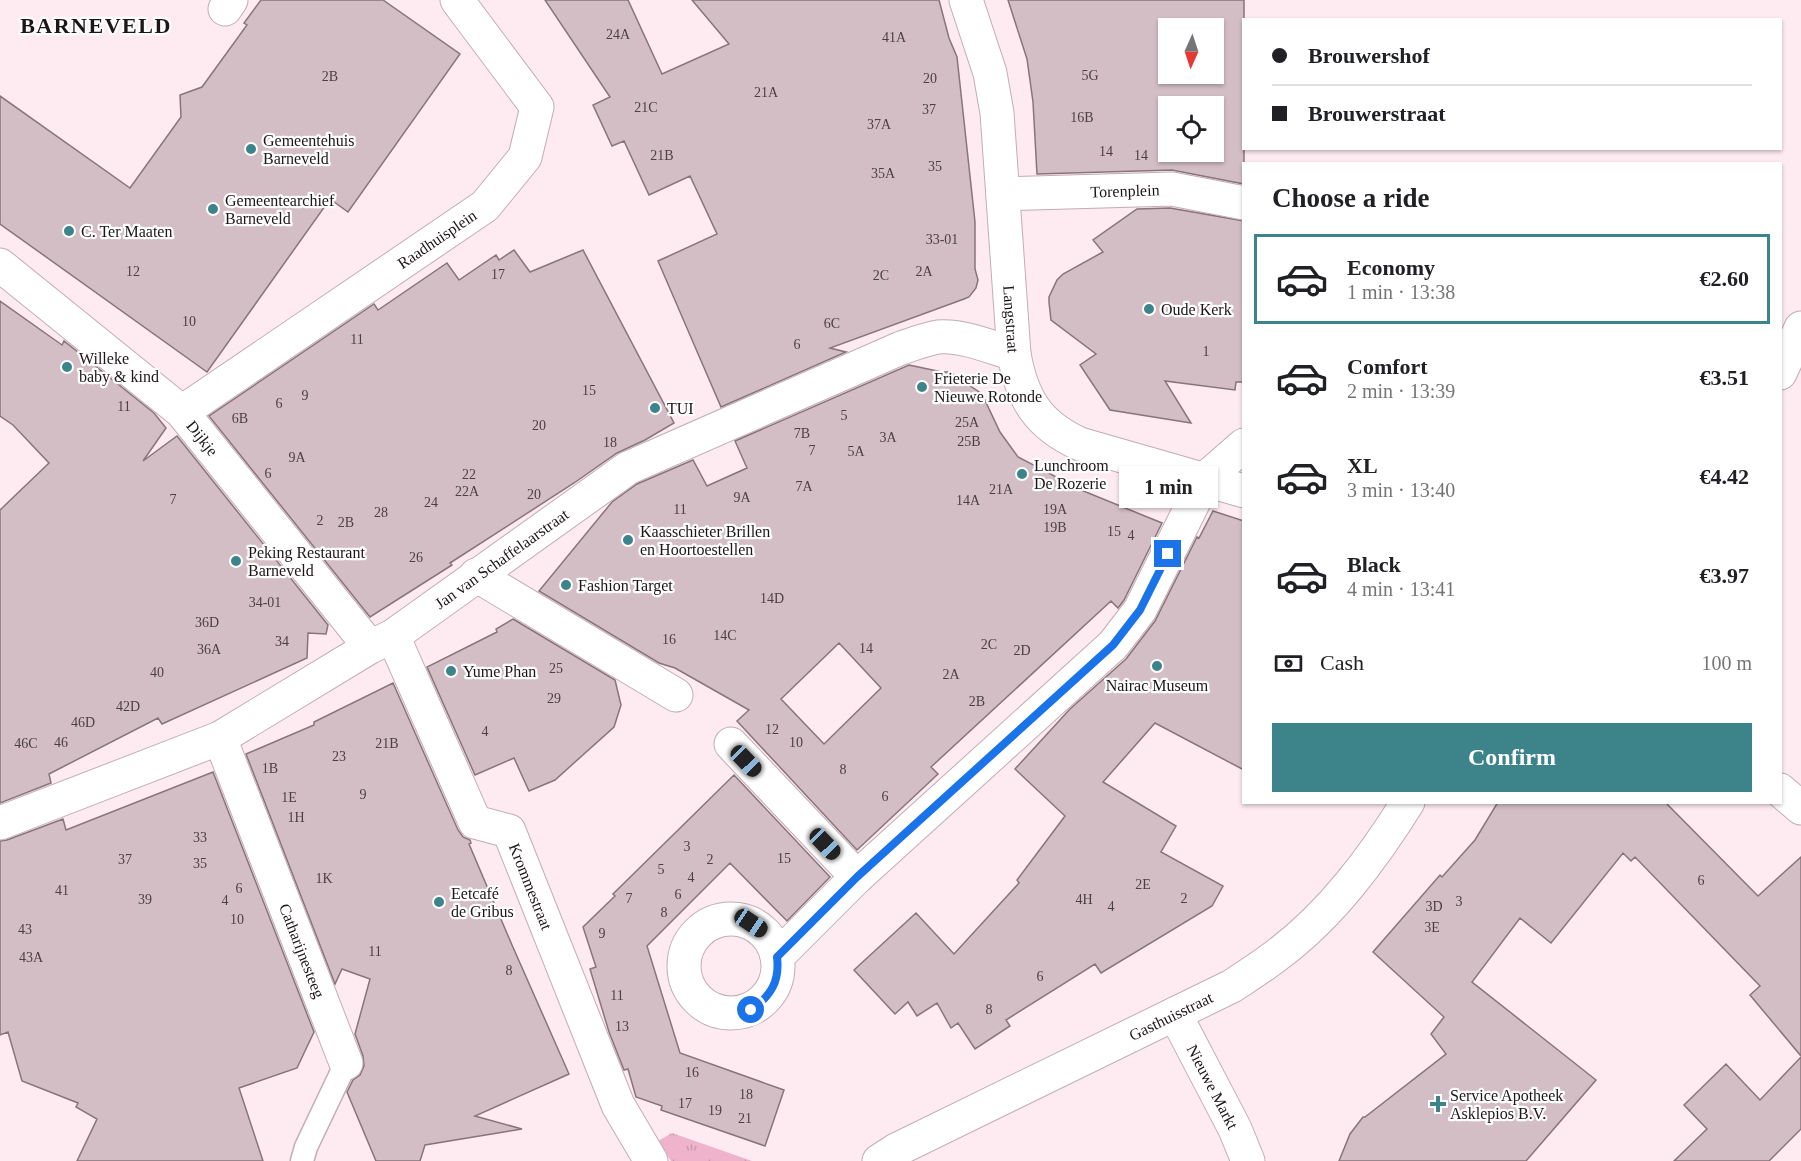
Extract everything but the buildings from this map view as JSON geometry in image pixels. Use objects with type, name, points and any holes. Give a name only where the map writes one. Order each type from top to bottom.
[{"type":"street","name":"Raadhuisplein","points":[[182,412],[485,206],[525,157],[537,106],[457,0]]},
{"type":"street","name":"Langstraat","points":[[966,0],[990,73],[997,113],[1014,354],[1019,378],[1029,401],[1037,415],[1064,436],[1080,444],[1242,490]]},
{"type":"street","name":"Torenplein","points":[[1003,194],[1172,189],[1242,203]]},
{"type":"street","name":"Dijkje","points":[[0,265],[182,412],[381,641]]},
{"type":"street","points":[[1782,369],[1801,327]]},
{"type":"street","name":"Jan van Schaffelaarstraat","points":[[0,823],[220,738],[381,641],[628,468],[901,348],[946,338],[971,341],[1014,354]]},
{"type":"street","points":[[777,957],[857,877],[1113,645],[1140,610],[1205,479],[1242,448]]},
{"type":"street","points":[[477,575],[676,695]]},
{"type":"street","name":"Krommestraat","points":[[381,641],[475,822],[509,831],[618,1105],[651,1161]]},
{"type":"street","name":"Catharijnesteeg","points":[[220,738],[346,1062]]},
{"type":"street","points":[[730,744],[857,877]]},
{"type":"street","points":[[1782,792],[1801,808]]},
{"type":"street","name":"Gasthuisstraat","points":[[879,1161],[896,1150],[1232,986],[1278,955],[1316,922],[1353,879],[1387,835],[1407,804]]},
{"type":"street","name":"Nieuwe Markt","points":[[1175,1014],[1235,1129],[1248,1161]]},
{"type":"lane","name":"Catharijnesteeg","points":[[302,1161],[306,1147],[346,1062]]},
{"type":"green space","points":[[672,1133],[752,1161],[671,1161],[658,1141]]},
{"type":"place","name":"Gemeentehuis Barneveld","points":[[251,149]]},
{"type":"place","name":"Gemeentearchief Barneveld","points":[[213,209]]},
{"type":"place","name":"C. Ter Maaten","points":[[69,231]]},
{"type":"place","name":"Oude Kerk","points":[[1149,309]]},
{"type":"place","name":"Willeke baby & kind","points":[[67,367]]},
{"type":"place","name":"Frieterie De Nieuwe Rotonde","points":[[922,387]]},
{"type":"place","name":"TUI","points":[[655,408]]},
{"type":"place","name":"Lunchroom De Rozerie","points":[[1022,474]]},
{"type":"place","name":"Kaasschieter Brillen en Hoortoestellen","points":[[628,540]]},
{"type":"place","name":"Peking Restaurant Barneveld","points":[[236,561]]},
{"type":"place","name":"Fashion Target","points":[[566,585]]},
{"type":"place","name":"Nairac Museum","points":[[1157,666]]},
{"type":"place","name":"Yume Phan","points":[[451,671]]},
{"type":"place","name":"Eetcafé de Gribus","points":[[439,902]]},
{"type":"place","name":"Service Apotheek Asklepios B.V.","points":[[1438,1104]]},
{"type":"district","name":"BARNEVELD","points":[[96,25]]},
{"type":"route","points":[[751,1010],[763,1001],[777,980],[777,957],[857,877],[1113,645],[1140,610],[1168,554]]}]
